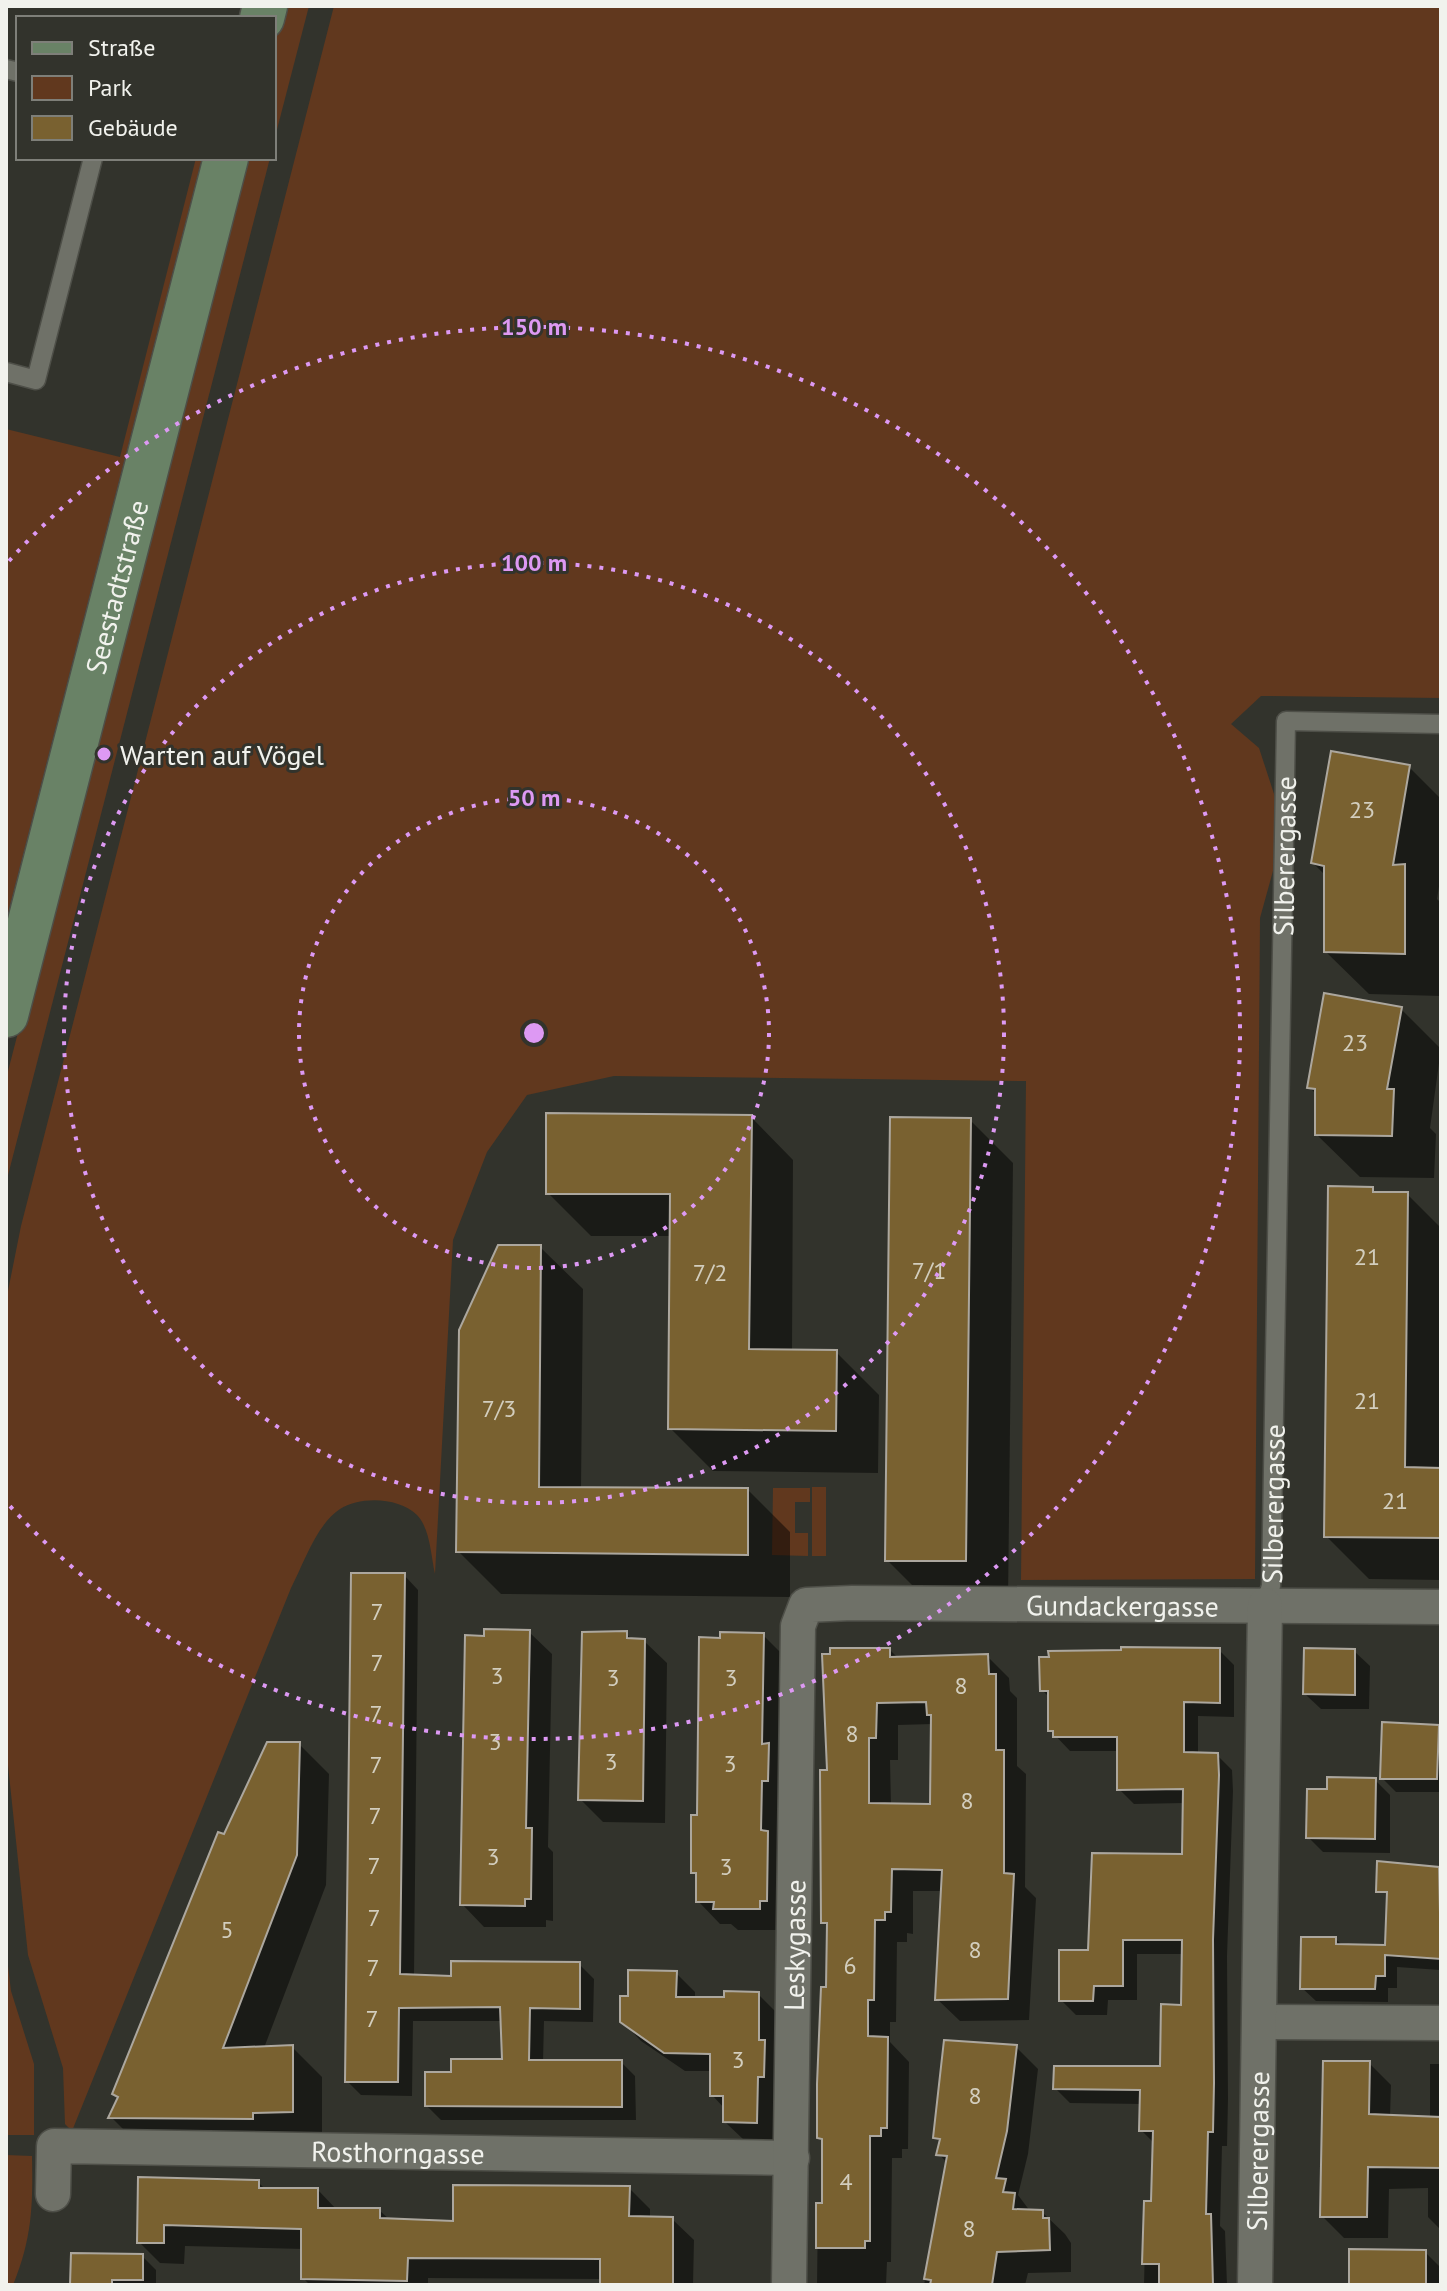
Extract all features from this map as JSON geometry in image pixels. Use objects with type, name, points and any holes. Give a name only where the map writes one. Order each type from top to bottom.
[{"type":"street","name":"Seestadtstraße","points":[[6,1015],[225,160]]},
{"type":"street","name":"Gundackergasse","points":[[806,1605],[1441,1607]]},
{"type":"street","name":"Leskygasse","points":[[789,2285],[798,1626],[806,1605]]},
{"type":"street","name":"Silberergasse","points":[[1255,2285],[1265,1605]]},
{"type":"street","points":[[1261,2022],[1441,2023]]},
{"type":"street","name":"Rosthorngasse","points":[[53,2194],[54,2146],[792,2158]]},
{"type":"lane","points":[[6,372],[36,380],[92,160]]},
{"type":"lane","name":"Silberergasse","points":[[1265,1605],[1271,1586],[1286,721],[1441,724]]},
{"type":"green space","points":[[284,6],[309,6],[276,133],[276,36]]},
{"type":"green space","points":[[334,6],[1441,6],[1441,698],[1261,696],[1231,724],[1259,748],[1276,800],[1276,860],[1260,918],[1255,1579],[1021,1580],[1026,1081],[614,1076],[527,1095],[487,1152],[453,1240],[435,1574],[425,1527],[417,1515],[400,1505],[368,1500],[348,1505],[332,1516],[317,1534],[291,1588],[72,2131],[65,2124],[63,2068],[28,1955],[6,1746],[6,1301],[21,1226]]},
{"type":"green space","points":[[195,160],[201,160],[6,921],[6,429],[120,457]]},
{"type":"green space","points":[[243,160],[269,160],[6,1183],[6,1079]]},
{"type":"green space","points":[[812,1487],[826,1487],[826,1556],[812,1556]]},
{"type":"green space","points":[[773,1488],[810,1488],[810,1502],[795,1502],[795,1533],[808,1533],[808,1556],[772,1555]]},
{"type":"green space","points":[[6,1949],[11,1991],[34,2064],[34,2135],[6,2135]]},
{"type":"green space","points":[[6,2155],[32,2156],[30,2222],[13,2285],[6,2285]]},
{"type":"building","points":[[1331,751],[1410,765],[1393,865],[1405,864],[1405,954],[1324,952],[1324,866],[1311,863]]},
{"type":"building","points":[[1324,993],[1402,1007],[1387,1089],[1394,1089],[1392,1136],[1315,1135],[1315,1089],[1307,1088]]},
{"type":"building","points":[[546,1113],[752,1115],[749,1349],[837,1350],[836,1431],[668,1429],[670,1194],[546,1194]]},
{"type":"building","points":[[890,1117],[971,1118],[966,1561],[885,1561]]},
{"type":"building","points":[[1328,1186],[1373,1187],[1373,1192],[1408,1192],[1405,1467],[1441,1468],[1441,1538],[1324,1537]]},
{"type":"building","points":[[498,1245],[541,1245],[539,1487],[748,1488],[748,1555],[456,1552],[459,1330]]},
{"type":"building","points":[[351,1573],[405,1573],[400,1974],[451,1976],[451,1961],[580,1962],[580,2009],[530,2008],[529,2060],[622,2060],[622,2107],[425,2106],[425,2072],[451,2072],[451,2059],[502,2059],[500,2007],[399,2008],[398,2082],[345,2082]]},
{"type":"building","points":[[484,1629],[530,1630],[526,1828],[532,1828],[531,1899],[525,1899],[525,1906],[460,1905],[465,1635],[484,1636]]},
{"type":"building","points":[[627,1631],[627,1638],[645,1639],[643,1801],[578,1800],[582,1632]]},
{"type":"building","points":[[720,1632],[764,1633],[762,1744],[769,1743],[768,1781],[762,1781],[761,1830],[768,1831],[767,1901],[760,1901],[760,1909],[713,1909],[714,1902],[696,1902],[696,1873],[691,1873],[691,1815],[697,1815],[699,1637],[720,1638]]},
{"type":"building","points":[[1121,1647],[1220,1648],[1220,1703],[1184,1702],[1184,1752],[1218,1753],[1213,1940],[1213,2132],[1208,2132],[1206,2214],[1211,2214],[1213,2285],[1159,2285],[1159,2264],[1142,2264],[1144,2201],[1151,2201],[1153,2131],[1139,2131],[1140,2090],[1053,2089],[1054,2066],[1160,2066],[1161,2004],[1181,2005],[1182,1940],[1123,1940],[1123,1986],[1094,1986],[1093,2001],[1059,2001],[1059,1950],[1088,1950],[1092,1853],[1182,1854],[1183,1789],[1117,1790],[1117,1737],[1053,1737],[1053,1731],[1048,1731],[1048,1691],[1040,1691],[1039,1657],[1049,1657],[1048,1651],[1121,1650]]},
{"type":"building","points":[[830,1648],[890,1648],[890,1657],[988,1654],[989,1674],[996,1674],[996,1750],[1004,1750],[1004,1873],[1014,1874],[1008,1999],[935,2000],[942,1870],[892,1869],[891,1912],[885,1912],[885,1920],[875,1920],[874,2000],[868,2000],[868,2036],[888,2037],[887,2128],[881,2128],[881,2136],[870,2136],[870,2241],[865,2241],[865,2248],[816,2248],[816,2203],[822,2203],[822,2139],[817,2138],[817,2084],[821,1987],[826,1987],[827,1923],[821,1923],[820,1770],[827,1770],[822,1654],[830,1654]],"holes":[[[926,1702],[927,1715],[931,1715],[930,1804],[869,1803],[869,1738],[876,1738],[877,1703]]]},
{"type":"building","points":[[1304,1648],[1355,1649],[1355,1695],[1303,1694]]},
{"type":"building","points":[[1382,1722],[1439,1725],[1437,1779],[1380,1779]]},
{"type":"building","points":[[267,1742],[300,1742],[297,1855],[223,2048],[293,2045],[293,2112],[253,2113],[253,2119],[108,2118],[118,2097],[112,2094],[218,1832],[224,1834]]},
{"type":"building","points":[[1327,1777],[1376,1778],[1375,1839],[1306,1838],[1307,1789],[1327,1789]]},
{"type":"building","points":[[1377,1861],[1439,1867],[1441,1959],[1385,1955],[1385,1976],[1376,1976],[1375,1989],[1300,1989],[1301,1937],[1336,1937],[1336,1944],[1385,1945],[1387,1892],[1376,1892]]},
{"type":"building","points":[[628,1970],[677,1971],[676,1997],[724,1997],[724,1991],[759,1992],[759,2040],[765,2040],[764,2077],[758,2077],[757,2123],[723,2122],[723,2096],[710,2096],[710,2054],[664,2053],[620,2022],[620,1996],[628,1996]]},
{"type":"building","points":[[944,2040],[1017,2045],[1007,2131],[996,2178],[1006,2179],[1003,2192],[1015,2193],[1013,2209],[1043,2210],[1043,2218],[1049,2218],[1050,2250],[997,2252],[992,2285],[930,2285],[931,2280],[924,2279],[947,2156],[936,2155],[940,2139],[933,2138]]},
{"type":"building","points":[[1323,2061],[1370,2061],[1369,2114],[1441,2117],[1441,2168],[1368,2167],[1367,2217],[1320,2217]]},
{"type":"building","points":[[138,2177],[259,2180],[259,2188],[318,2188],[318,2208],[380,2208],[380,2218],[453,2221],[453,2185],[630,2186],[629,2216],[673,2217],[673,2285],[600,2285],[600,2259],[408,2258],[407,2281],[301,2279],[301,2229],[164,2225],[164,2243],[137,2243]]},
{"type":"building","points":[[1349,2249],[1426,2250],[1426,2285],[1349,2285]]},
{"type":"building","points":[[71,2253],[143,2254],[143,2280],[112,2280],[112,2285],[70,2285]]},
{"type":"place","name":"Warten auf Vögel","points":[[104,754]]}]
